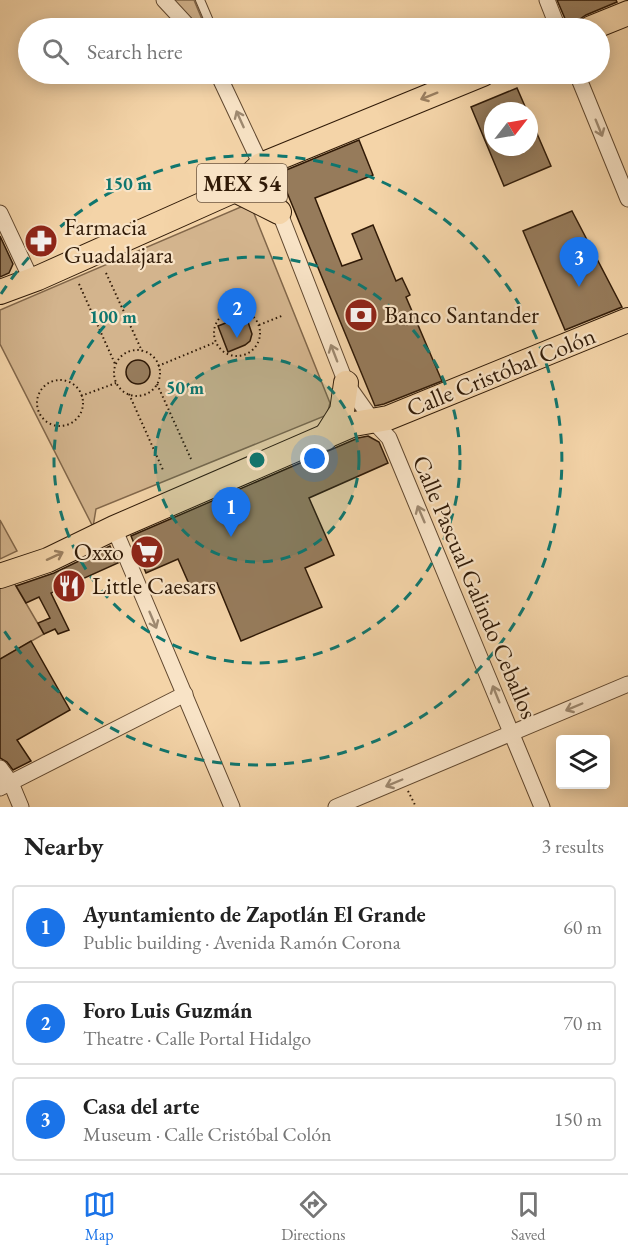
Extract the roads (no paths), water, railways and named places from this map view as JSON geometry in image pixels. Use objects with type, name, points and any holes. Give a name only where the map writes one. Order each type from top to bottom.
[{"type":"main road","points":[[610,20],[628,13]]},
{"type":"main road","name":"MEX 54","points":[[0,292],[32,281],[235,190],[261,165],[459,84]]},
{"type":"main road","points":[[235,190],[279,212]]},
{"type":"main road","name":"Calle Cristóbal Colón","points":[[0,576],[48,560],[114,528],[354,424],[388,418],[628,320]]},
{"type":"main road","points":[[325,438],[342,411],[346,383]]},
{"type":"street","points":[[164,0],[181,18]]},
{"type":"street","points":[[547,0],[554,18]]},
{"type":"street","name":"Calle Pascual Galindo Ceballos","points":[[223,84],[261,165],[346,383],[373,421],[389,438],[542,807]]},
{"type":"street","points":[[581,84],[628,199]]},
{"type":"street","points":[[0,213],[32,281]]},
{"type":"street","points":[[114,528],[232,807]]},
{"type":"street","points":[[336,807],[628,684]]},
{"type":"street","points":[[5,786],[185,694]]},
{"type":"street","points":[[0,768],[5,786],[21,807]]},
{"type":"lane","points":[[200,0],[208,18]]},
{"type":"place","name":"Farmacia Guadalajara","points":[[41,241]]},
{"type":"place","name":"Casa del arte","points":[[579,287]]},
{"type":"place","name":"Banco Santander","points":[[361,315]]},
{"type":"place","name":"Foro Luis Guzmán","points":[[237,338]]},
{"type":"place","name":"Ayuntamiento de Zapotlán El Grande","points":[[231,537]]},
{"type":"place","name":"Oxxo","points":[[147,552]]},
{"type":"place","name":"Little Caesars","points":[[69,586]]}]
